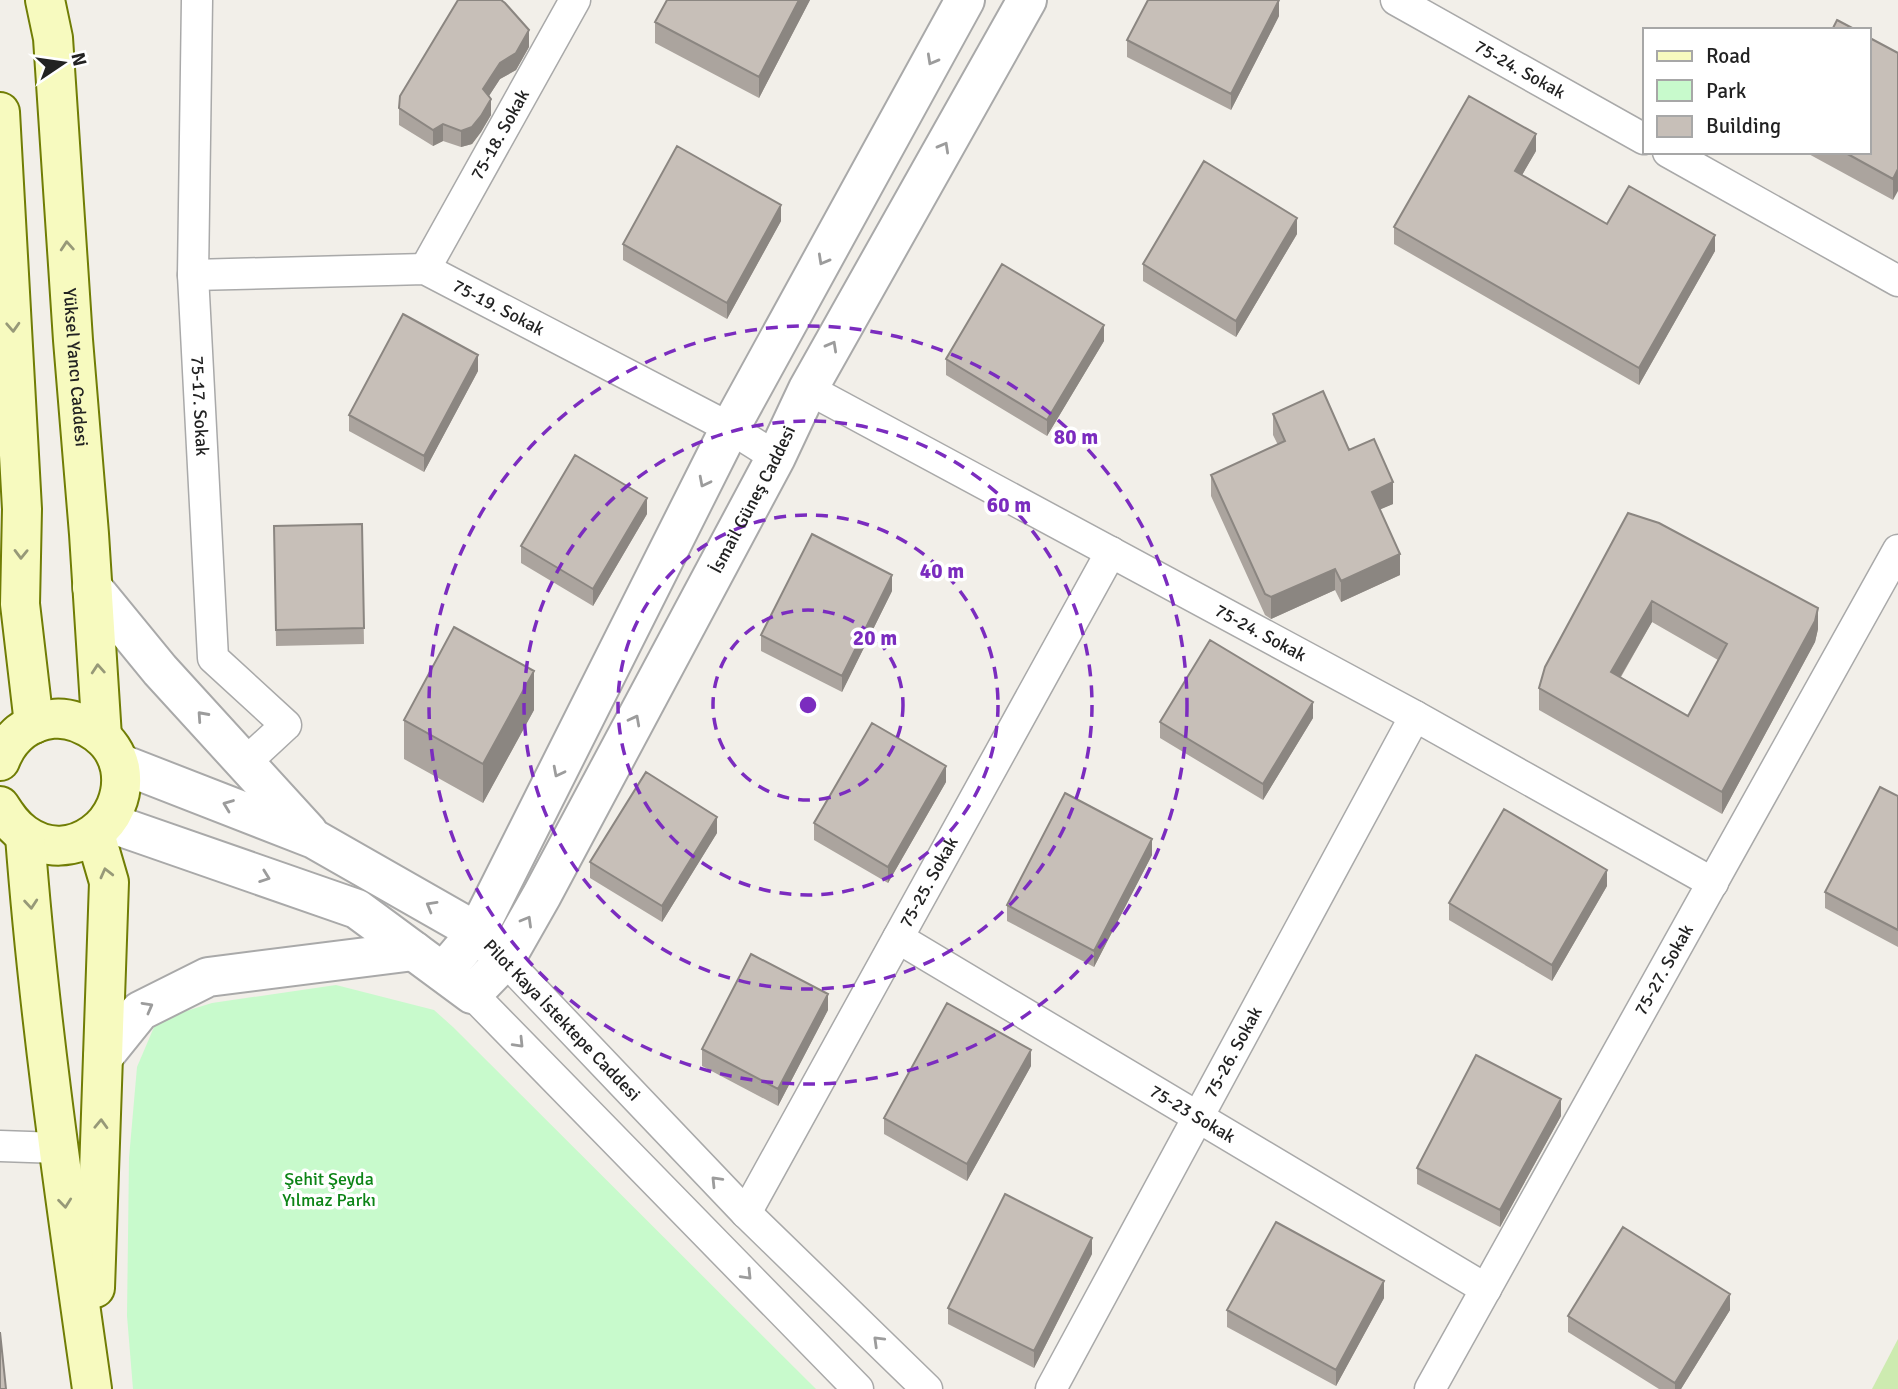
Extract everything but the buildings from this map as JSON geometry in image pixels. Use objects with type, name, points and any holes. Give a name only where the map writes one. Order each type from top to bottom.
[{"type":"main road","name":"Yüksel Yancı Caddesi","points":[[45,0],[53,38],[92,587],[110,750],[122,778],[116,809],[101,828]]},
{"type":"main road","points":[[0,112],[22,509],[13,736],[52,719],[70,720],[88,726],[110,750]]},
{"type":"main road","points":[[9,820],[42,843],[60,845],[79,842],[101,828],[109,882],[92,1389]]},
{"type":"main road","points":[[9,820],[31,909],[68,1226],[92,1389]]},
{"type":"street","name":"75-17. Sokak","points":[[197,0],[193,275],[213,658],[286,724],[245,763]]},
{"type":"street","name":"75-18. Sokak","points":[[425,269],[575,0]]},
{"type":"street","points":[[103,1057],[140,1011],[208,977],[443,972],[477,932],[730,428],[965,0]]},
{"type":"street","name":"İsmail Güneş Caddesi","points":[[443,972],[505,960],[776,457],[808,389],[1027,0]]},
{"type":"street","name":"75-24. Sokak","points":[[1396,0],[1643,138]]},
{"type":"street","points":[[1672,154],[1898,281]]},
{"type":"street","name":"75-19. Sokak","points":[[193,275],[425,269],[730,428],[776,457]]},
{"type":"street","name":"75-24. Sokak","points":[[808,389],[1415,716],[1713,883]]},
{"type":"street","name":"75-27. Sokak","points":[[1430,1389],[1898,550]]},
{"type":"street","name":"75-25. Sokak","points":[[746,1213],[1111,552]]},
{"type":"street","points":[[92,587],[160,670],[314,839]]},
{"type":"street","name":"75-26. Sokak","points":[[1051,1389],[1415,716]]},
{"type":"street","name":"Pilot Kaya İstektepe Caddesi","points":[[110,750],[314,839],[477,932],[746,1213],[927,1389]]},
{"type":"street","points":[[101,828],[357,909],[443,972],[858,1389]]},
{"type":"street","name":"75-23 Sokak","points":[[898,939],[1486,1290]]},
{"type":"street","points":[[0,1146],[59,1148]]},
{"type":"green space","name":"Şehit Şeyda Yılmaz Parkı","points":[[336,985],[434,1010],[816,1389],[133,1389],[127,1316],[129,1158],[137,1067],[157,1020],[212,1003]]},
{"type":"green space","points":[[1898,1339],[1898,1389],[1872,1389]]}]
